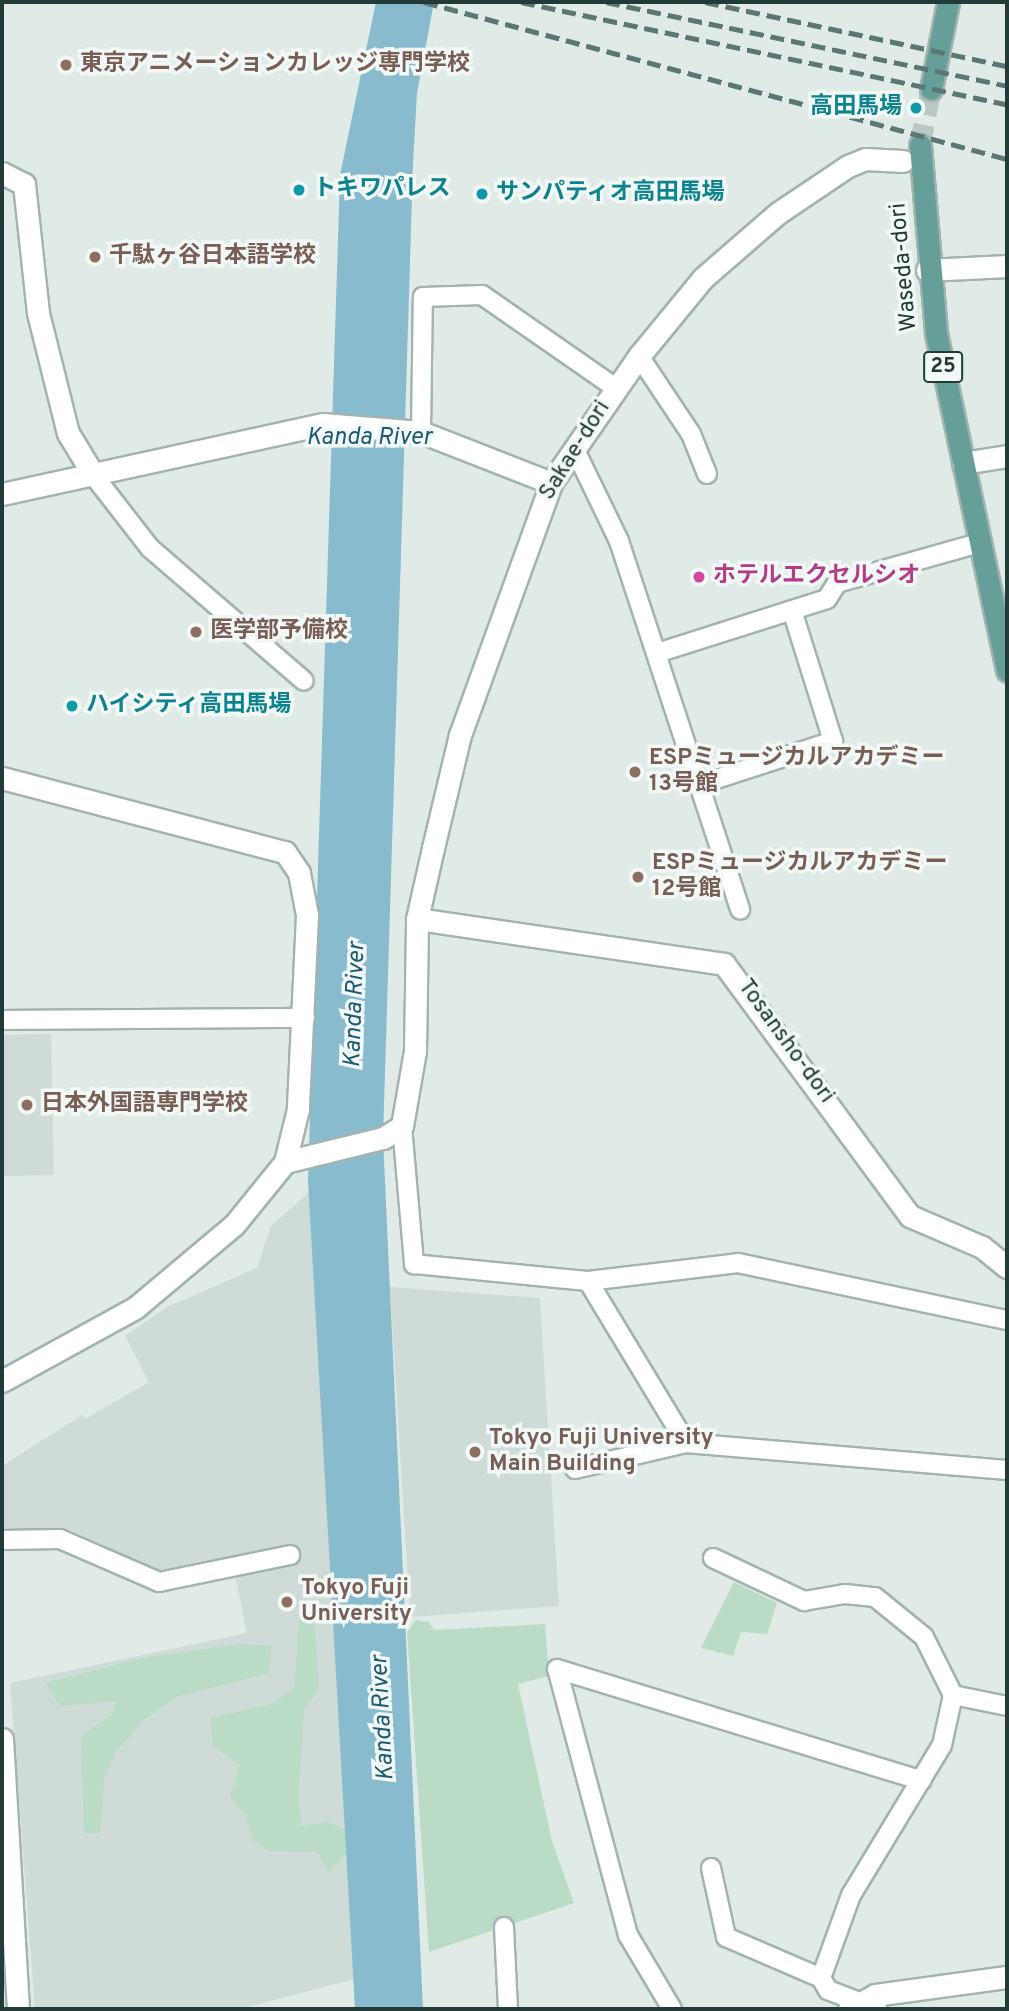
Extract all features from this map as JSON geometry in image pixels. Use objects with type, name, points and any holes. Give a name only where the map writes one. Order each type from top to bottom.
[{"type":"main road","points":[[930,89],[948,2]]},
{"type":"main road","name":"Waseda-dori","points":[[920,145],[927,270],[963,463],[1007,671]]},
{"type":"street","name":"Sakae-dori","points":[[402,1126],[415,1051],[417,919],[460,735],[551,484],[639,356],[703,278],[778,213],[865,159],[903,161]]},
{"type":"street","points":[[2,173],[24,184],[38,313],[68,433],[94,477]]},
{"type":"street","points":[[927,270],[1007,267]]},
{"type":"street","points":[[2,494],[94,477],[330,425],[415,432],[551,484]]},
{"type":"street","points":[[963,463],[1007,456]]},
{"type":"street","points":[[2,778],[285,852],[299,873],[307,915],[305,1018],[298,1109],[285,1162],[234,1225],[135,1308],[2,1381]]},
{"type":"street","name":"Tosansho-dori","points":[[417,919],[724,964],[910,1216],[982,1247],[1007,1267]]},
{"type":"street","points":[[285,1162],[308,1153],[383,1138],[402,1126]]},
{"type":"street","points":[[2,1739],[18,2009]]},
{"type":"street","points":[[862,2007],[1007,1977]]},
{"type":"lane","points":[[415,432],[423,297],[482,295],[616,388]]},
{"type":"lane","points":[[639,356],[691,434],[706,474]]},
{"type":"lane","points":[[575,450],[620,541],[740,910]]},
{"type":"lane","points":[[94,477],[150,548],[304,681]]},
{"type":"lane","points":[[657,653],[827,599],[837,583],[979,543]]},
{"type":"lane","points":[[701,784],[833,741],[792,610]]},
{"type":"lane","points":[[2,1020],[305,1018]]},
{"type":"lane","points":[[402,1126],[414,1264],[587,1281],[738,1263],[1007,1320]]},
{"type":"lane","points":[[587,1281],[686,1443]]},
{"type":"lane","points":[[575,1469],[686,1443],[1007,1470]]},
{"type":"lane","points":[[2,1540],[60,1539],[159,1582],[206,1577],[290,1555]]},
{"type":"lane","points":[[713,1559],[804,1601],[845,1594],[875,1597],[924,1637],[953,1695],[942,1745],[851,1895],[821,1978]]},
{"type":"lane","points":[[672,2009],[628,1935],[557,1669],[921,1780]]},
{"type":"lane","points":[[953,1695],[1007,1706]]},
{"type":"lane","points":[[711,1868],[726,1937],[821,1978],[828,1990],[862,2007]]},
{"type":"lane","points":[[504,1927],[508,2009]]},
{"type":"shaded area","name":"日本外国語専門学校","points":[[51,1034],[54,1175],[2,1176],[2,1035]]},
{"type":"shaded area","name":"Tokyo Fuji University","points":[[310,1191],[355,1979],[240,2009],[35,2009],[10,1683],[247,1633],[232,1561],[158,1570],[68,1529],[2,1530],[2,1466],[82,1415],[85,1419],[149,1382],[125,1336],[167,1307],[257,1268],[271,1226]]},
{"type":"shaded area","name":"Tokyo Fuji University Main Building","points":[[390,1287],[540,1298],[559,1606],[410,1617]]},
{"type":"green space","points":[[734,1582],[777,1603],[767,1634],[741,1632],[733,1656],[701,1648]]},
{"type":"green space","points":[[313,1601],[319,1690],[304,1709],[298,1803],[302,1826],[327,1822],[345,1829],[348,1852],[328,1872],[317,1852],[268,1851],[252,1839],[246,1816],[230,1796],[240,1766],[213,1746],[210,1718],[272,1704],[294,1687],[300,1610],[303,1602]]},
{"type":"green space","points":[[416,1620],[429,1622],[434,1630],[545,1624],[549,1676],[518,1684],[552,1841],[574,1903],[429,1952],[407,1632]]},
{"type":"green space","points":[[240,1644],[272,1646],[269,1673],[176,1697],[144,1720],[116,1752],[104,1780],[100,1833],[84,1833],[81,1736],[111,1715],[117,1701],[60,1706],[45,1683],[143,1658]]},
{"type":"water","name":"Kanda River","points":[[376,2],[434,2],[417,93],[413,164],[383,1138],[423,2009],[355,2009],[308,1181],[340,175]]},
{"type":"tunnel","points":[[920,145],[931,89]]},
{"type":"railway","points":[[424,2],[1007,159]]},
{"type":"railway","points":[[521,2],[1007,104]]},
{"type":"railway","points":[[606,2],[1007,86]]},
{"type":"railway","points":[[705,2],[1007,66]]},
{"type":"place","name":"東京アニメーションカレッジ専門学校","points":[[66,65]]},
{"type":"place","name":"高田馬場","points":[[916,108]]},
{"type":"place","name":"トキワパレス","points":[[299,190]]},
{"type":"place","name":"サンパティオ高田馬場","points":[[482,194]]},
{"type":"place","name":"千駄ヶ谷日本語学校","points":[[95,257]]},
{"type":"place","name":"ホテルエクセルシオ","points":[[699,577]]},
{"type":"place","name":"医学部予備校","points":[[196,632]]},
{"type":"place","name":"ハイシティ高田馬場","points":[[72,706]]},
{"type":"place","name":"ESPミュージカルアカデミー 13号館","points":[[635,772]]},
{"type":"place","name":"ESPミュージカルアカデミー 12号館","points":[[638,877]]},
{"type":"place","name":"日本外国語専門学校","points":[[27,1105]]},
{"type":"place","name":"Tokyo Fuji University Main Building","points":[[475,1452]]},
{"type":"place","name":"Tokyo Fuji University","points":[[287,1602]]}]
